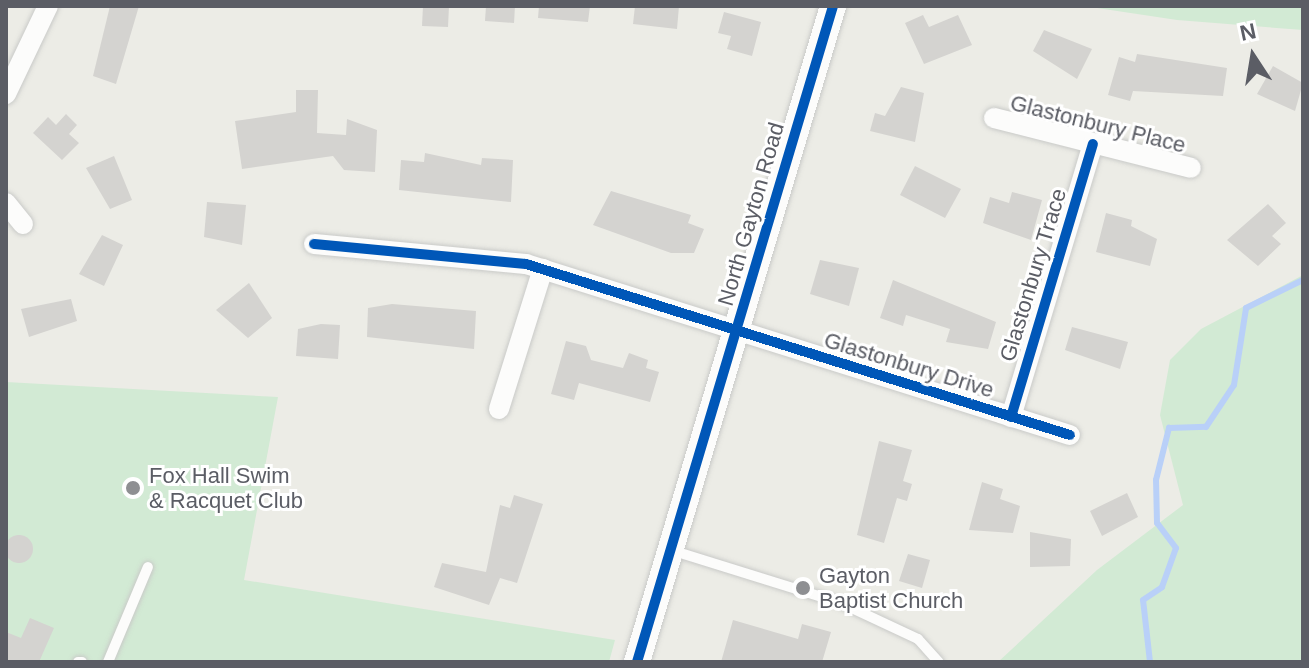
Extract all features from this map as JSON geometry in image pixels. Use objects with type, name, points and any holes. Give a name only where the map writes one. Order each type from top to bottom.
[{"type":"street","points":[[6,94],[48,6]]},
{"type":"street","name":"North Gayton Road","points":[[637,662],[674,551],[833,6]]},
{"type":"street","name":"Glastonbury Place","points":[[994,118],[1191,168]]},
{"type":"street","name":"Glastonbury Trace","points":[[1011,417],[1093,144]]},
{"type":"street","points":[[6,203],[23,224]]},
{"type":"street","name":"Glastonbury Drive","points":[[314,244],[480,256],[543,269],[737,335],[1070,435]]},
{"type":"street","points":[[499,409],[543,269]]},
{"type":"lane","points":[[674,551],[841,603],[918,639],[939,662]]},
{"type":"lane","points":[[108,662],[148,567]]},
{"type":"green space","points":[[1084,6],[1303,6],[1303,30],[1177,20]]},
{"type":"green space","points":[[1303,275],[1303,662],[998,662],[1097,570],[1183,505],[1160,415],[1170,360],[1201,329]]},
{"type":"green space","name":"Fox Hall Swim & Racquet Club","points":[[6,382],[278,397],[244,580],[615,640],[609,662],[6,662]]},
{"type":"building","points":[[110,6],[139,6],[116,84],[93,76]]},
{"type":"building","points":[[423,6],[449,6],[448,27],[422,26]]},
{"type":"building","points":[[486,6],[515,6],[514,23],[485,21]]},
{"type":"building","points":[[539,6],[590,6],[588,22],[538,18]]},
{"type":"building","points":[[635,6],[679,6],[677,29],[633,24]]},
{"type":"building","points":[[724,12],[761,22],[752,56],[727,49],[731,36],[718,33]]},
{"type":"building","points":[[923,15],[929,27],[958,15],[972,45],[924,64],[905,23]]},
{"type":"building","points":[[1044,30],[1092,49],[1077,79],[1033,51]]},
{"type":"building","points":[[1137,54],[1227,68],[1223,96],[1133,91],[1130,101],[1108,95],[1119,57],[1135,62]]},
{"type":"building","points":[[1273,66],[1303,83],[1295,111],[1257,94]]},
{"type":"building","points":[[901,87],[924,93],[915,142],[870,131],[875,113],[885,116]]},
{"type":"building","points":[[296,90],[318,90],[317,133],[346,135],[347,119],[377,130],[375,172],[344,170],[333,156],[242,169],[235,121],[296,112]]},
{"type":"building","points":[[66,114],[77,125],[69,134],[79,143],[62,160],[33,133],[48,117],[56,125]]},
{"type":"building","points":[[425,153],[481,165],[482,158],[513,160],[511,202],[399,190],[401,160],[424,162]]},
{"type":"building","points":[[114,156],[132,200],[110,209],[86,168]]},
{"type":"building","points":[[915,166],[961,189],[945,218],[900,195]]},
{"type":"building","points":[[611,191],[691,215],[688,223],[704,229],[694,253],[671,253],[593,225]]},
{"type":"building","points":[[1012,192],[1042,200],[1031,240],[983,223],[990,197],[1009,203]]},
{"type":"building","points":[[207,202],[246,205],[242,245],[204,237]]},
{"type":"building","points":[[1268,204],[1286,223],[1272,236],[1281,244],[1258,266],[1227,240]]},
{"type":"building","points":[[1106,213],[1132,220],[1131,226],[1157,239],[1150,266],[1096,252]]},
{"type":"building","points":[[102,235],[123,245],[104,286],[79,274]]},
{"type":"building","points":[[820,260],[859,268],[849,306],[810,294]]},
{"type":"building","points":[[893,280],[996,322],[988,349],[946,342],[950,329],[906,315],[903,326],[880,318]]},
{"type":"building","points":[[249,283],[272,318],[248,338],[216,310]]},
{"type":"building","points":[[71,299],[77,321],[29,337],[21,309]]},
{"type":"building","points":[[392,304],[476,311],[474,349],[367,337],[368,308]]},
{"type":"building","points":[[321,324],[340,325],[338,359],[296,356],[298,329]]},
{"type":"building","points":[[1072,327],[1128,342],[1120,369],[1065,350]]},
{"type":"building","points":[[566,341],[586,346],[591,360],[623,368],[629,353],[648,360],[646,368],[659,372],[650,402],[579,383],[574,400],[551,394]]},
{"type":"building","points":[[879,441],[912,450],[903,481],[912,484],[907,501],[897,498],[884,543],[857,535]]},
{"type":"building","points":[[982,482],[1003,489],[1000,499],[1020,506],[1013,533],[969,530]]},
{"type":"building","points":[[1127,493],[1138,517],[1102,536],[1090,511]]},
{"type":"building","points":[[514,495],[543,504],[517,583],[500,578],[489,605],[434,587],[442,563],[486,572],[500,505],[510,508]]},
{"type":"building","points":[[1030,532],[1071,539],[1070,566],[1030,567]]},
{"type":"building","points":[[19,535],[29,539],[33,549],[29,559],[19,563],[9,559],[5,549],[9,539]]},
{"type":"building","points":[[908,554],[930,560],[922,588],[899,581]]},
{"type":"building","points":[[30,618],[54,628],[39,662],[6,662],[6,632],[21,638]]},
{"type":"building","points":[[733,620],[798,639],[802,624],[831,632],[822,662],[721,662]]},
{"type":"waterway","points":[[1150,662],[1143,600],[1162,587],[1176,548],[1157,523],[1156,480],[1169,428],[1206,427],[1234,385],[1246,308],[1303,280]]},
{"type":"cycle path","points":[[637,662],[833,6]]},
{"type":"cycle path","points":[[1011,417],[1093,144]]},
{"type":"cycle path","points":[[314,244],[526,264],[1070,435]]},
{"type":"place","name":"Fox Hall Swim & Racquet Club","points":[[133,488]]},
{"type":"place","name":"Gayton Baptist Church","points":[[803,588]]}]
